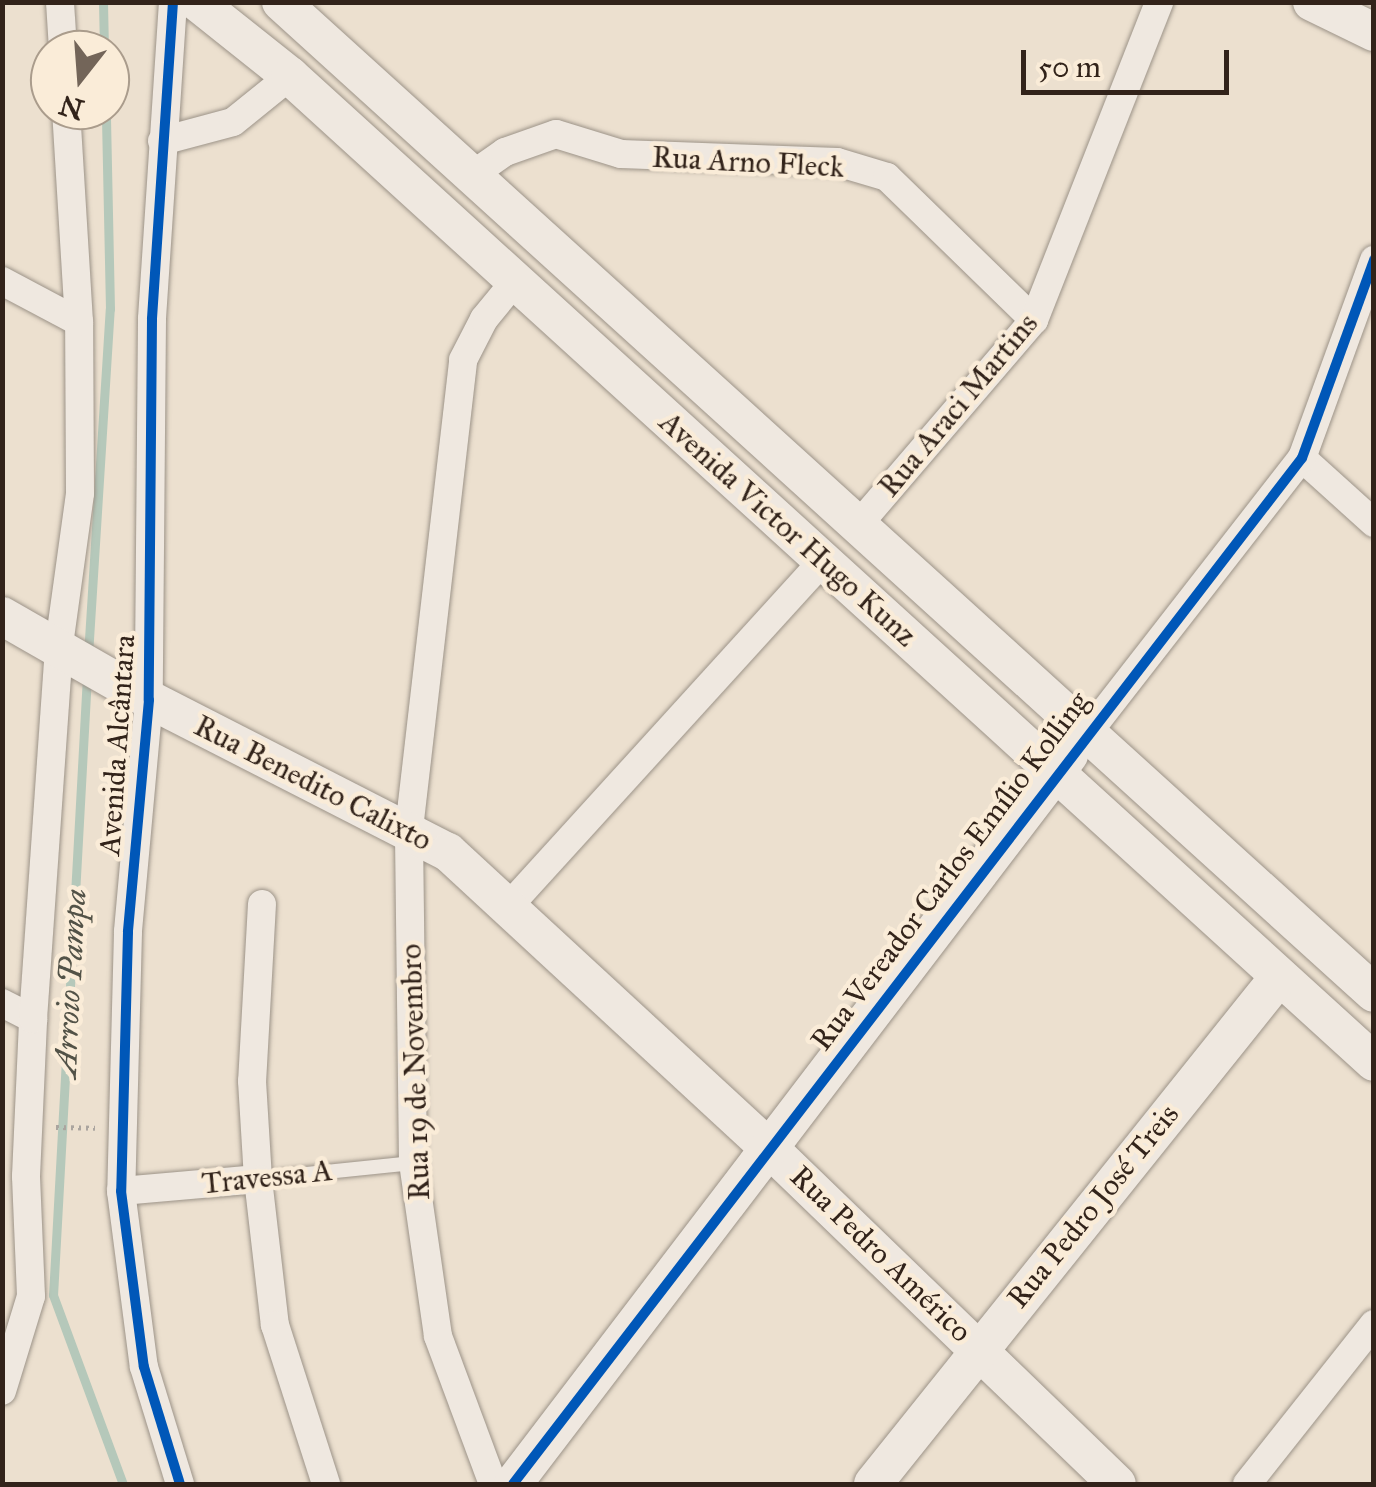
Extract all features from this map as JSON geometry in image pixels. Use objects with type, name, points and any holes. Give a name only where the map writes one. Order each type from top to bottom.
[{"type":"main road","name":"Avenida Victor Hugo Kunz","points":[[197,2],[290,76],[1374,1062]]},
{"type":"main road","points":[[230,2],[270,29],[322,16],[316,79],[340,122]]},
{"type":"main road","name":"Avenida Victor Hugo Kunz","points":[[281,2],[322,16],[476,173],[1086,735],[1374,993]]},
{"type":"main road","points":[[1312,2],[1374,32]]},
{"type":"main road","name":"Rua Benedito Calixto","points":[[2,616],[140,695],[448,852],[507,908]]},
{"type":"main road","name":"Rua Vereador Carlos Emílio Kolling","points":[[513,1484],[1086,735]]},
{"type":"main road","name":"Rua Pedro Américo","points":[[507,908],[770,1149],[1117,1484]]},
{"type":"main road","name":"Rua Pedro José Treis","points":[[873,1484],[1279,977]]},
{"type":"street","points":[[60,2],[62,30]]},
{"type":"street","name":"Avenida Alcântara","points":[[174,2],[152,319],[121,1191],[144,1368],[180,1484]]},
{"type":"street","name":"Rua Araci Martins","points":[[859,524],[1034,320],[1159,2]]},
{"type":"street","points":[[162,141],[233,122],[290,76]]},
{"type":"street","points":[[2,1391],[30,1296],[26,1176],[33,1019],[80,493],[80,322],[67,130]]},
{"type":"street","name":"Rua Arno Fleck","points":[[476,173],[505,152],[556,134],[621,154],[837,162],[887,177],[1034,320]]},
{"type":"street","name":"Rua Vereador Carlos Emílio Kolling","points":[[1086,735],[1302,458],[1374,260]]},
{"type":"street","name":"Rua 19 de Novembro","points":[[493,1484],[438,1336],[413,1163],[408,829],[463,360],[484,319],[516,280]]},
{"type":"street","points":[[2,281],[80,322]]},
{"type":"street","points":[[1302,458],[1374,524]]},
{"type":"street","points":[[507,908],[823,560]]},
{"type":"street","points":[[262,904],[252,1081],[258,1179],[275,1325],[326,1484]]},
{"type":"street","points":[[2,1003],[33,1019]]},
{"type":"street","name":"Travessa A","points":[[121,1191],[258,1179]]},
{"type":"street","points":[[1247,1484],[1374,1324]]},
{"type":"lane","name":"Travessa A","points":[[258,1179],[413,1163]]},
{"type":"path","points":[[41,1127],[98,1128]]},
{"type":"waterway","name":"Arroio Pampa","points":[[103,2],[104,30]]},
{"type":"waterway","name":"Arroio Pampa","points":[[88,655],[110,309],[106,130]]},
{"type":"waterway","name":"Arroio Pampa","points":[[87,676],[53,1295],[123,1484]]},
{"type":"cycle path","points":[[173,2],[152,319],[149,700],[128,932],[121,1191],[144,1367],[180,1484]]},
{"type":"cycle path","points":[[513,1484],[1302,458],[1374,260]]}]
